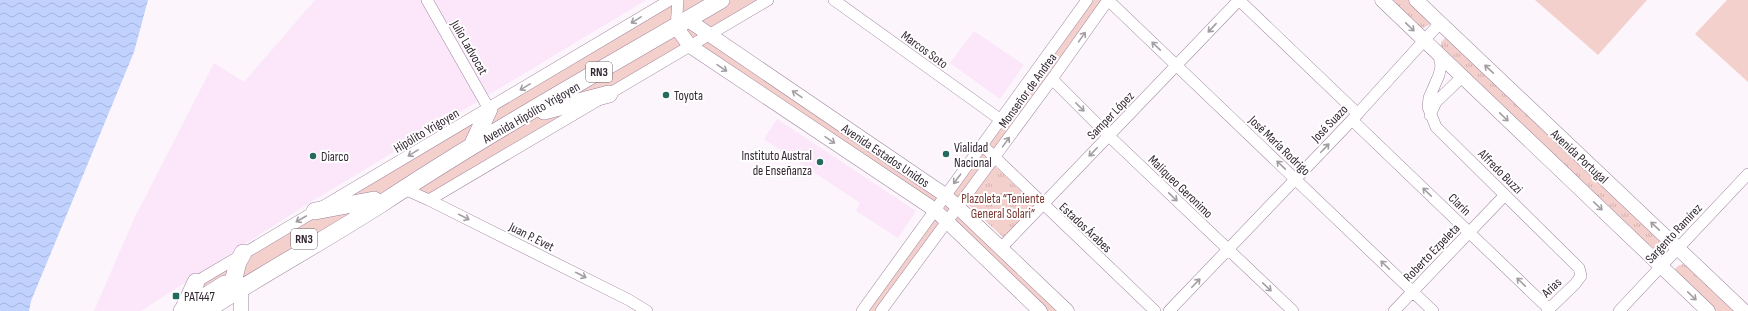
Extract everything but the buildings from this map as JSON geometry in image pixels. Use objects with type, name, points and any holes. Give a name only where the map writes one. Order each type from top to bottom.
[{"type":"highway","name":"Avenida Hipólito Yrigoyen","points":[[183,311],[238,283],[380,204],[402,188],[522,116],[721,0]]},
{"type":"highway","points":[[522,116],[609,94]]},
{"type":"highway","points":[[472,146],[489,109]]},
{"type":"highway","name":"Avenida Hipólito Yrigoyen","points":[[207,311],[238,283],[374,200],[402,188]]},
{"type":"highway","points":[[315,211],[374,200]]},
{"type":"highway","points":[[238,283],[238,262],[243,253]]},
{"type":"highway","points":[[183,311],[196,282]]},
{"type":"main road","name":"Avenida Portugal","points":[[1382,0],[1708,311]]},
{"type":"main road","name":"Avenida Portugal","points":[[1416,0],[1744,311]]},
{"type":"main road","name":"Avenida Estados Unidos","points":[[682,23],[710,34],[945,195],[1067,311]]},
{"type":"main road","name":"Avenida Estados Unidos","points":[[682,23],[690,46],[935,210],[1040,311]]},
{"type":"main road","points":[[238,283],[241,311]]},
{"type":"street","name":"Julio Ladvocat","points":[[427,0],[489,109]]},
{"type":"street","points":[[429,200],[768,0]]},
{"type":"street","name":"Marcos Soto","points":[[834,0],[1001,120]]},
{"type":"street","name":"Monseñor de Andrea","points":[[862,311],[1087,0]]},
{"type":"street","name":"Monseñor de Andrea","points":[[881,311],[995,158],[1108,0]]},
{"type":"street","name":"José María Rodrigo","points":[[1108,0],[1433,311]]},
{"type":"street","name":"Samper López","points":[[1001,248],[1239,0]]},
{"type":"street","name":"Clarín","points":[[1239,0],[1548,310]]},
{"type":"street","name":"Hipólito Yrigoyen","points":[[196,282],[243,253],[675,1]]},
{"type":"street","points":[[675,1],[682,23]]},
{"type":"street","name":"José Suazo","points":[[1170,311],[1355,117],[1440,23]]},
{"type":"street","points":[[1430,116],[1428,106],[1429,98],[1439,75],[1441,66],[1439,55]]},
{"type":"street","points":[[1430,116],[1436,102],[1462,77]]},
{"type":"street","name":"Maliqueo Geronimo","points":[[1052,79],[1109,136],[1293,311]]},
{"type":"street","name":"Alfredo Buzzi","points":[[1430,116],[1436,127],[1579,268],[1581,276],[1575,284]]},
{"type":"street","name":"Estados Árabes","points":[[982,145],[1155,311]]},
{"type":"street","name":"Sargento Ramírez","points":[[1619,311],[1746,179]]},
{"type":"street","name":"Juan P. Evet","points":[[402,188],[629,300],[647,311]]},
{"type":"street","name":"Roberto Ezpeleta","points":[[1394,311],[1505,195]]},
{"type":"street","name":"Arias","points":[[1548,310],[1575,284]]},
{"type":"shaded area","points":[[315,0],[646,0],[309,203],[141,311],[94,311],[134,219],[214,63],[244,82]]},
{"type":"shaded area","points":[[974,31],[1024,65],[1000,99],[950,63]]},
{"type":"shaded area","name":"Instituto Austral de Enseñanza","points":[[777,119],[916,211],[898,238],[856,211],[860,203],[764,139]]},
{"type":"green space","points":[[670,0],[768,0],[711,34],[945,195],[1087,0],[1108,0],[958,207],[1067,311],[1040,311],[947,222],[881,311],[862,311],[935,210],[690,46],[429,200],[402,189],[381,204],[183,310],[196,282]]},
{"type":"green space","points":[[1389,0],[1414,0],[1432,23],[1422,29]]},
{"type":"green space","points":[[1535,0],[1647,0],[1598,55]]},
{"type":"green space","points":[[1727,0],[1748,0],[1748,82],[1695,34]]},
{"type":"green space","points":[[1447,36],[1666,247],[1666,253],[1659,253],[1627,226],[1441,49],[1441,42]]},
{"type":"green space","name":"Plazoleta “Teniente General Solari”","points":[[995,166],[1036,205],[1004,238],[967,204]]},
{"type":"green space","points":[[1683,264],[1689,267],[1737,311],[1711,311],[1674,270]]},
{"type":"water","points":[[0,0],[148,0],[134,52],[31,301],[29,311],[0,311]]},
{"type":"place","name":"Toyota","points":[[666,95]]},
{"type":"place","name":"Vialidad Nacional","points":[[946,154]]},
{"type":"place","name":"Diarco","points":[[313,156]]},
{"type":"place","name":"Instituto Austral de Enseñanza","points":[[820,162]]},
{"type":"place","name":"PAT447","points":[[176,296]]}]
